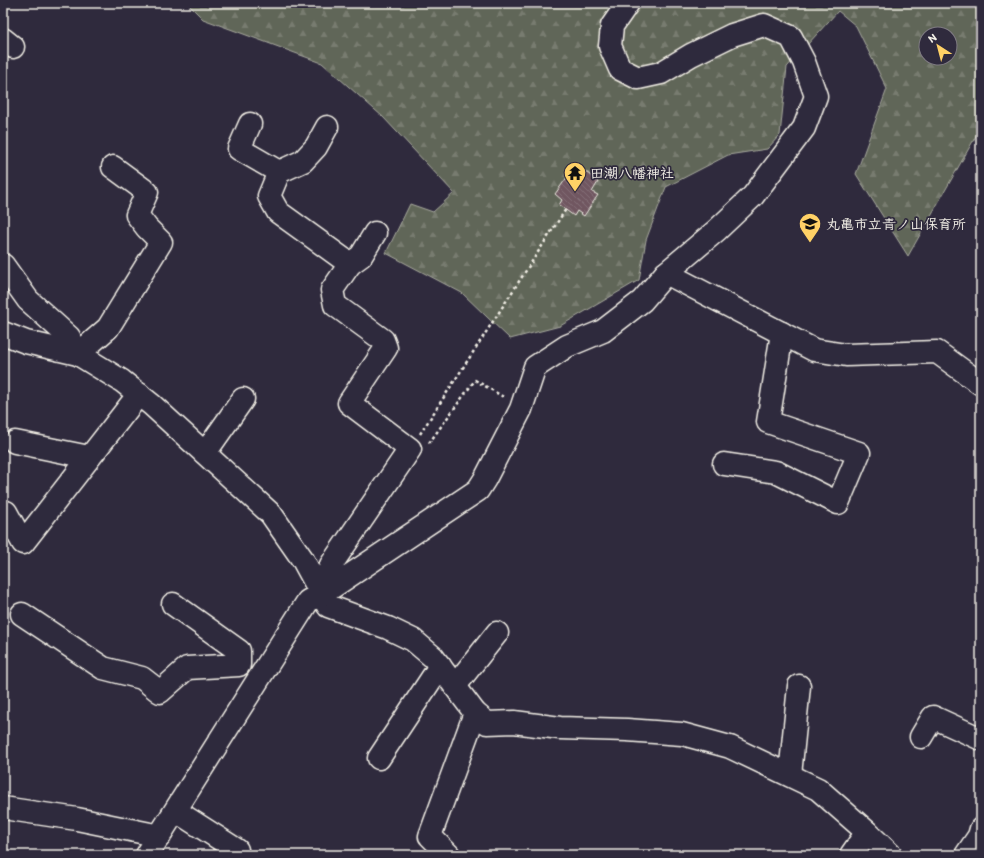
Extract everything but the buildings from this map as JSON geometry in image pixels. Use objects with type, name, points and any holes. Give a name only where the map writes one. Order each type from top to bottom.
[{"type":"street","points":[[147,855],[260,678],[297,616],[308,601],[322,594],[478,490],[522,409],[535,367],[567,346],[603,331],[642,301],[666,273],[717,230],[753,196],[804,128],[816,96],[804,62],[791,37],[764,26],[732,35],[691,54],[661,73],[638,78],[620,69],[610,46],[612,26],[628,3]]},
{"type":"street","points":[[250,124],[239,149],[278,172]]},
{"type":"street","points":[[327,127],[316,147],[303,161],[278,172],[269,196],[278,212],[350,264]]},
{"type":"street","points":[[78,354],[108,328],[161,242],[146,228],[137,214],[147,192],[113,168]]},
{"type":"street","points":[[322,594],[331,565],[410,449],[349,403],[386,348],[383,340],[335,305],[332,290],[350,264],[361,256],[375,233]]},
{"type":"street","points":[[3,266],[28,300],[69,337],[78,354]]},
{"type":"street","points":[[666,273],[814,350],[846,355],[937,352],[981,384]]},
{"type":"street","points":[[3,332],[26,342],[78,354],[122,381],[139,394],[271,514],[303,560],[328,606],[388,628],[413,640],[433,656],[475,713],[487,722],[514,722],[560,728],[627,730],[682,734],[730,747],[818,789],[891,855]]},
{"type":"street","points":[[724,464],[776,472],[838,503],[859,453],[768,422],[782,333]]},
{"type":"street","points":[[6,512],[23,543],[139,394]]},
{"type":"street","points":[[205,453],[243,399]]},
{"type":"street","points":[[15,442],[89,457]]},
{"type":"street","points":[[172,604],[239,651],[239,665]]},
{"type":"street","points":[[22,614],[103,668],[142,678],[160,692],[187,668],[239,665],[260,678]]},
{"type":"street","points":[[455,686],[497,633]]},
{"type":"street","points":[[379,758],[407,731],[440,666]]},
{"type":"street","points":[[790,775],[799,686]]},
{"type":"street","points":[[450,855],[430,836],[475,713]]},
{"type":"street","points":[[921,737],[933,718],[981,739]]},
{"type":"street","points":[[3,808],[77,819],[160,836]]},
{"type":"street","points":[[176,811],[229,840]]},
{"type":"street","points":[[966,855],[979,836],[981,829]]},
{"type":"street","points":[[851,855],[867,832]]},
{"type":"path","points":[[522,409],[475,380],[420,455],[410,449],[566,209]]},
{"type":"green space","points":[[187,3],[981,3],[981,127],[908,256],[856,174],[887,89],[856,26],[838,11],[787,67],[780,135],[767,149],[728,155],[666,187],[646,240],[639,280],[560,326],[510,339],[462,293],[386,253],[410,204],[433,212],[454,193],[383,117],[322,63],[203,19]]},
{"type":"place","name":"田潮八幡神社","points":[[575,192]]},
{"type":"place","name":"丸亀市立青ノ山保育所","points":[[810,244]]}]
